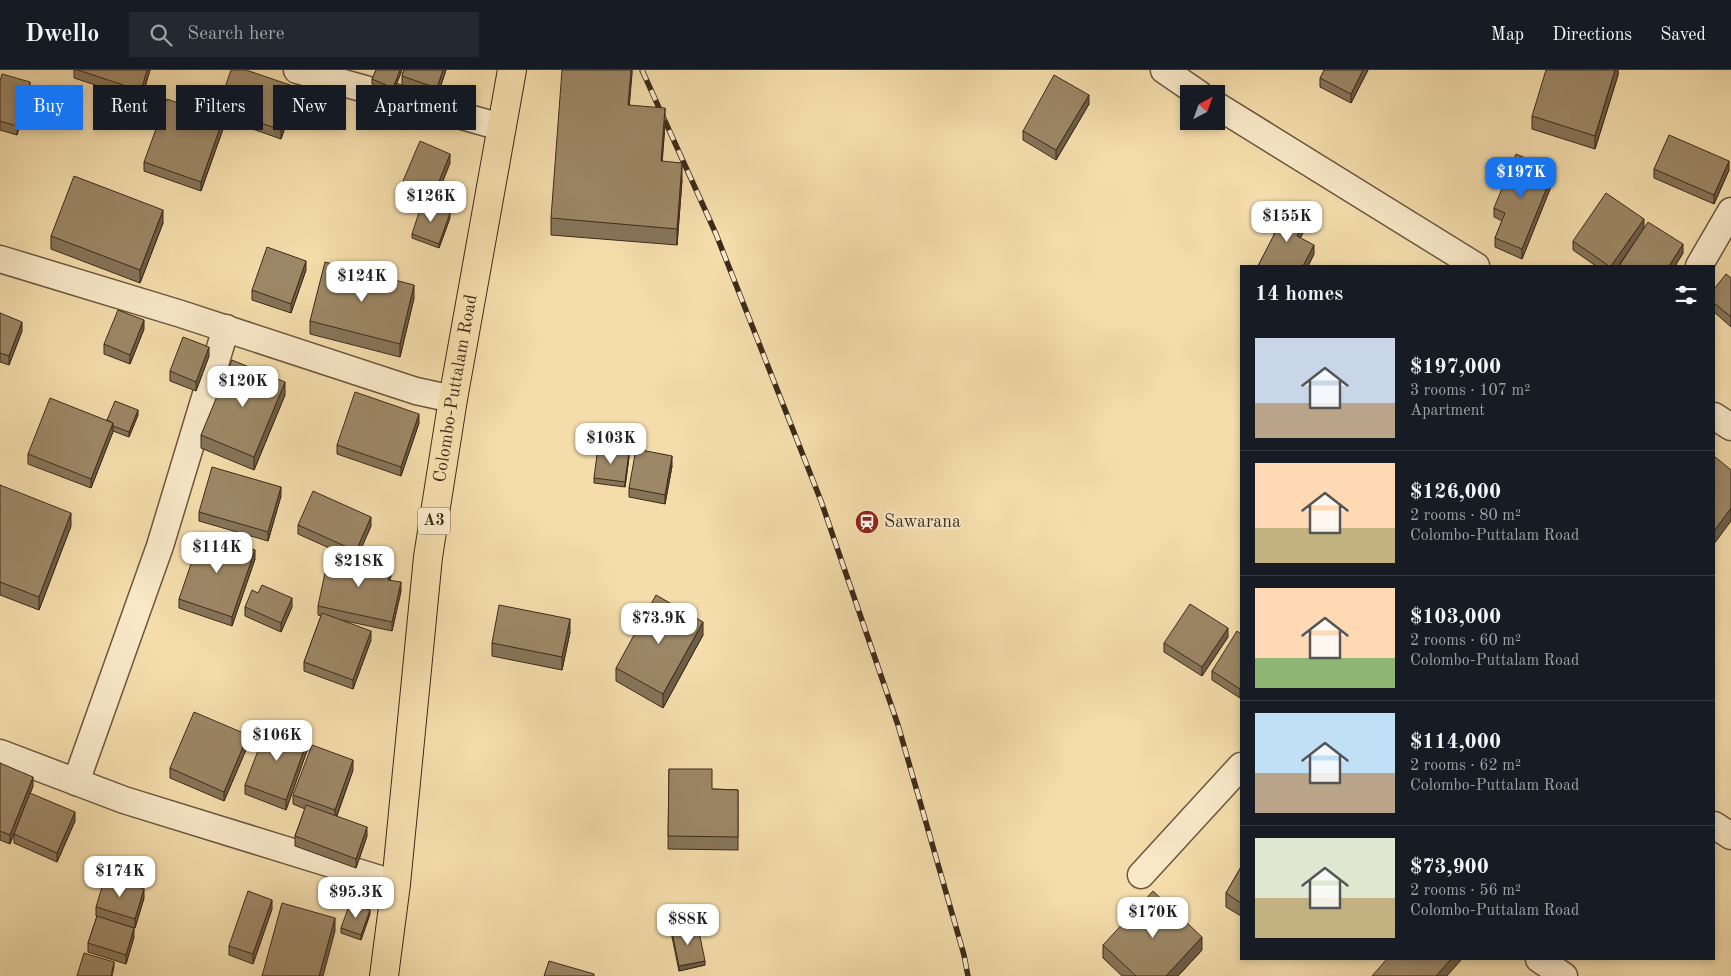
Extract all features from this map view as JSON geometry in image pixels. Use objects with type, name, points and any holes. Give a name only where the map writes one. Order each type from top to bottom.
[{"type":"highway","name":"Colombo-Puttalam Road","points":[[384,976],[396,884],[428,557],[453,399],[512,70]]},
{"type":"street","points":[[297,70],[501,127]]},
{"type":"street","points":[[1164,70],[1186,85]]},
{"type":"street","points":[[1225,111],[1474,265]]},
{"type":"street","points":[[1700,265],[1731,211]]},
{"type":"street","points":[[0,259],[226,328],[416,391],[453,399]]},
{"type":"street","points":[[76,782],[160,546],[226,328]]},
{"type":"street","points":[[1715,417],[1731,427]]},
{"type":"street","points":[[0,753],[124,800],[396,884]]},
{"type":"street","points":[[1141,875],[1240,767]]},
{"type":"street","points":[[1715,826],[1731,836]]},
{"type":"street","points":[[1540,960],[1564,976]]},
{"type":"building","points":[[78,70],[147,70],[143,85],[123,85]]},
{"type":"building","points":[[231,70],[246,70],[290,85],[273,85],[273,127],[263,124],[263,85],[226,85]]},
{"type":"building","points":[[376,70],[400,70],[394,85],[386,85],[372,79]]},
{"type":"building","points":[[404,70],[443,70],[438,85],[428,85],[402,76]]},
{"type":"building","points":[[562,70],[631,70],[628,105],[665,108],[661,161],[682,163],[677,229],[551,218]]},
{"type":"building","points":[[1324,70],[1363,70],[1351,94],[1320,78]]},
{"type":"building","points":[[1546,70],[1615,70],[1595,136],[1532,116]]},
{"type":"building","points":[[2,74],[30,82],[29,85],[15,85],[15,125],[0,121],[0,81]]},
{"type":"building","points":[[1054,75],[1089,95],[1056,150],[1023,131]]},
{"type":"building","points":[[167,99],[176,102],[176,130],[219,130],[201,182],[144,162],[156,130],[166,130]]},
{"type":"building","points":[[1669,135],[1729,161],[1714,195],[1654,169]]},
{"type":"building","points":[[420,141],[450,154],[434,194],[403,181]]},
{"type":"building","points":[[1516,154],[1554,170],[1522,249],[1495,238],[1505,213],[1494,208]]},
{"type":"building","points":[[74,176],[163,210],[140,270],[51,236]]},
{"type":"building","points":[[1606,193],[1644,219],[1612,265],[1608,265],[1573,241]]},
{"type":"building","points":[[422,203],[450,213],[439,244],[412,234]]},
{"type":"building","points":[[1284,207],[1306,218],[1297,236],[1314,245],[1304,265],[1259,265],[1277,229],[1274,227]]},
{"type":"building","points":[[1648,222],[1683,244],[1670,265],[1620,265]]},
{"type":"building","points":[[267,247],[306,261],[291,304],[252,290]]},
{"type":"building","points":[[325,262],[414,285],[400,344],[310,321]]},
{"type":"building","points":[[1726,274],[1731,278],[1731,317],[1715,304],[1715,288]]},
{"type":"building","points":[[118,310],[144,320],[130,355],[104,344]]},
{"type":"building","points":[[0,313],[22,322],[9,356],[0,353]]},
{"type":"building","points":[[183,337],[209,347],[196,382],[170,371]]},
{"type":"building","points":[[232,360],[285,382],[254,457],[201,435]]},
{"type":"building","points":[[355,392],[419,414],[401,467],[337,445]]},
{"type":"building","points":[[50,398],[113,423],[91,479],[28,454]]},
{"type":"building","points":[[115,401],[138,410],[129,432],[113,426],[113,423],[107,420]]},
{"type":"building","points":[[598,447],[629,452],[625,482],[594,478]]},
{"type":"building","points":[[636,449],[672,456],[665,495],[629,488]]},
{"type":"building","points":[[1715,457],[1731,470],[1731,508],[1715,530]]},
{"type":"building","points":[[212,467],[281,487],[268,532],[199,512]]},
{"type":"building","points":[[0,485],[71,513],[39,597],[0,582]]},
{"type":"building","points":[[313,491],[371,517],[356,551],[298,525]]},
{"type":"building","points":[[202,532],[255,550],[232,617],[179,599]]},
{"type":"building","points":[[329,554],[391,567],[388,580],[401,582],[392,622],[318,606]]},
{"type":"building","points":[[262,585],[292,598],[281,623],[245,607],[252,590],[258,593]]},
{"type":"building","points":[[656,595],[703,622],[663,694],[616,668]]},
{"type":"building","points":[[1190,604],[1228,628],[1202,667],[1164,643]]},
{"type":"building","points":[[499,605],[570,619],[562,657],[492,643]]},
{"type":"building","points":[[322,613],[371,631],[353,680],[304,662]]},
{"type":"building","points":[[1237,631],[1240,633],[1240,689],[1212,671]]},
{"type":"building","points":[[194,712],[248,735],[224,792],[170,768]]},
{"type":"building","points":[[268,724],[308,739],[286,800],[245,785]]},
{"type":"building","points":[[312,745],[353,760],[335,810],[293,795]]},
{"type":"building","points":[[0,763],[33,777],[10,835],[0,831]]},
{"type":"building","points":[[669,769],[712,769],[712,789],[738,790],[738,837],[668,836]]},
{"type":"building","points":[[30,793],[75,812],[57,853],[14,834]]},
{"type":"building","points":[[306,805],[367,827],[356,859],[295,836]]},
{"type":"building","points":[[1240,869],[1240,902],[1226,893]]},
{"type":"building","points":[[105,877],[144,889],[135,919],[96,907]]},
{"type":"building","points":[[248,891],[272,900],[253,954],[229,946]]},
{"type":"building","points":[[1153,891],[1202,937],[1166,976],[1136,976],[1103,945]]},
{"type":"building","points":[[282,903],[335,918],[319,976],[262,976]]},
{"type":"building","points":[[350,903],[370,910],[361,935],[341,928]]},
{"type":"building","points":[[97,916],[134,928],[126,955],[88,943]]},
{"type":"building","points":[[698,927],[705,961],[679,966],[672,932]]},
{"type":"building","points":[[84,953],[114,962],[111,976],[77,976]]},
{"type":"building","points":[[1386,960],[1450,960],[1436,976],[1372,976]]},
{"type":"building","points":[[549,961],[594,974],[594,976],[544,976]]},
{"type":"railway","points":[[642,70],[716,234],[821,501],[898,725],[964,955],[968,976]]},
{"type":"place","name":"Sawarana","points":[[867,522]]}]
